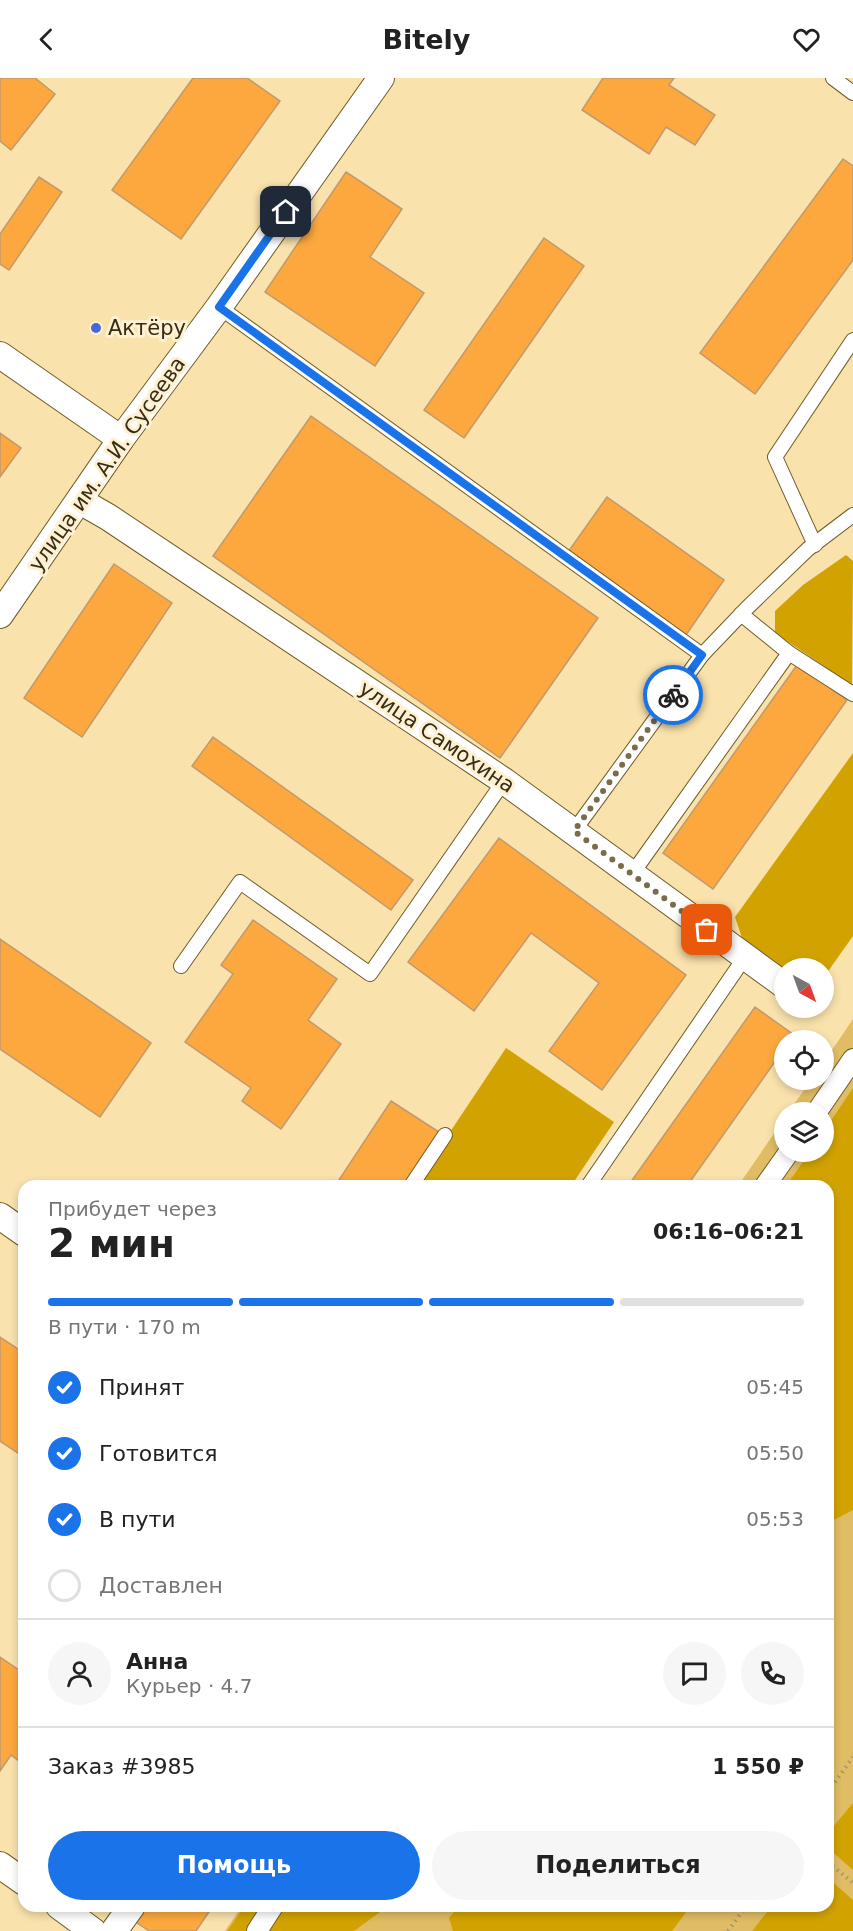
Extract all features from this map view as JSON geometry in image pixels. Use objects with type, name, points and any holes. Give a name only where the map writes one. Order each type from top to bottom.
[{"type":"street","name":"улица им. А.И. Сусеева","points":[[0,615],[122,439],[219,307],[381,78]]},
{"type":"street","points":[[0,356],[122,439]]},
{"type":"street","name":"улица Самохина","points":[[80,501],[108,517],[504,781],[774,978]]},
{"type":"street","points":[[824,1102],[853,1059]]},
{"type":"street","points":[[769,1180],[782,1162]]},
{"type":"street","points":[[0,1216],[18,1229]]},
{"type":"street","points":[[0,1865],[18,1878]]},
{"type":"street","points":[[66,1912],[93,1931]]},
{"type":"street","points":[[114,1931],[128,1912]]},
{"type":"street","points":[[257,1931],[269,1912]]},
{"type":"lane","points":[[833,78],[853,93]]},
{"type":"lane","points":[[219,307],[702,655]]},
{"type":"lane","points":[[814,545],[775,457],[853,340]]},
{"type":"lane","points":[[574,831],[702,655],[741,614],[814,545],[853,515]]},
{"type":"lane","points":[[741,614],[789,653],[853,694]]},
{"type":"lane","points":[[632,874],[789,653]]},
{"type":"lane","points":[[181,966],[240,882],[370,974],[504,781]]},
{"type":"lane","points":[[592,1180],[745,957]]},
{"type":"lane","points":[[415,1180],[445,1135]]},
{"type":"path","points":[[834,1784],[853,1758]]},
{"type":"path","points":[[834,1867],[853,1883]]},
{"type":"path","points":[[728,1931],[742,1912]]},
{"type":"shaded area","points":[[846,555],[853,561],[852,685],[775,633],[775,611],[803,585]]},
{"type":"shaded area","points":[[853,753],[853,936],[834,963],[834,958],[774,958],[774,962],[742,938],[735,917]]},
{"type":"shaded area","points":[[853,1019],[853,1931],[225,1931],[238,1912],[834,1912],[834,1180],[742,1180],[774,1134],[774,1162],[834,1162],[834,1102],[796,1102],[804,1090],[834,1090],[834,1047]]},
{"type":"shaded area","points":[[506,1048],[614,1122],[575,1180],[418,1180]]},
{"type":"shaded area","points":[[853,1088],[853,1510],[834,1520],[834,1180],[790,1180],[803,1162],[834,1162],[834,1116]]},
{"type":"shaded area","points":[[853,1803],[853,1870],[834,1853],[834,1826]]},
{"type":"shaded area","points":[[834,1883],[853,1900],[853,1931],[752,1931],[767,1912],[834,1912]]},
{"type":"shaded area","points":[[240,1912],[380,1912],[354,1931],[227,1931]]},
{"type":"shaded area","points":[[454,1912],[686,1912],[672,1931],[453,1931],[449,1918]]},
{"type":"building","points":[[0,78],[35,78],[55,94],[11,150],[0,141]]},
{"type":"building","points":[[193,78],[247,78],[280,101],[181,239],[112,190]]},
{"type":"building","points":[[603,78],[674,78],[669,85],[715,115],[695,145],[666,127],[649,154],[582,110]]},
{"type":"building","points":[[843,159],[853,166],[853,260],[755,394],[700,353]]},
{"type":"building","points":[[346,172],[402,209],[370,257],[424,293],[375,366],[265,292]]},
{"type":"building","points":[[39,177],[62,192],[9,270],[0,264],[0,234]]},
{"type":"building","points":[[544,238],[584,266],[464,438],[424,410]]},
{"type":"building","points":[[311,416],[598,618],[500,758],[213,556]]},
{"type":"building","points":[[0,433],[21,448],[0,477]]},
{"type":"building","points":[[607,497],[724,580],[686,635],[568,552]]},
{"type":"building","points":[[114,564],[172,603],[82,737],[24,698]]},
{"type":"building","points":[[797,665],[847,700],[713,889],[663,853]]},
{"type":"building","points":[[213,737],[413,880],[391,910],[192,766]]},
{"type":"building","points":[[499,838],[686,975],[602,1090],[549,1051],[599,983],[531,933],[474,1011],[408,962]]},
{"type":"building","points":[[253,920],[337,979],[308,1020],[341,1044],[281,1129],[242,1101],[251,1088],[185,1042],[233,974],[221,965]]},
{"type":"building","points":[[0,939],[151,1043],[100,1117],[0,1049]]},
{"type":"building","points":[[755,1007],[787,1030],[774,1030],[774,1063],[691,1180],[632,1180]]},
{"type":"building","points":[[391,1101],[442,1134],[411,1180],[339,1180]]},
{"type":"building","points":[[0,1337],[18,1349],[18,1453],[0,1441]]},
{"type":"building","points":[[0,1657],[18,1669],[18,1760],[11,1755],[0,1771]]},
{"type":"building","points":[[138,1912],[209,1912],[196,1931],[149,1931],[133,1920]]},
{"type":"way so far","points":[[673,695],[574,831],[707,930]]},
{"type":"place","name":"Актёру","points":[[96,328]]},
{"type":"route","points":[[286,212],[219,307],[702,655],[673,695]]}]
